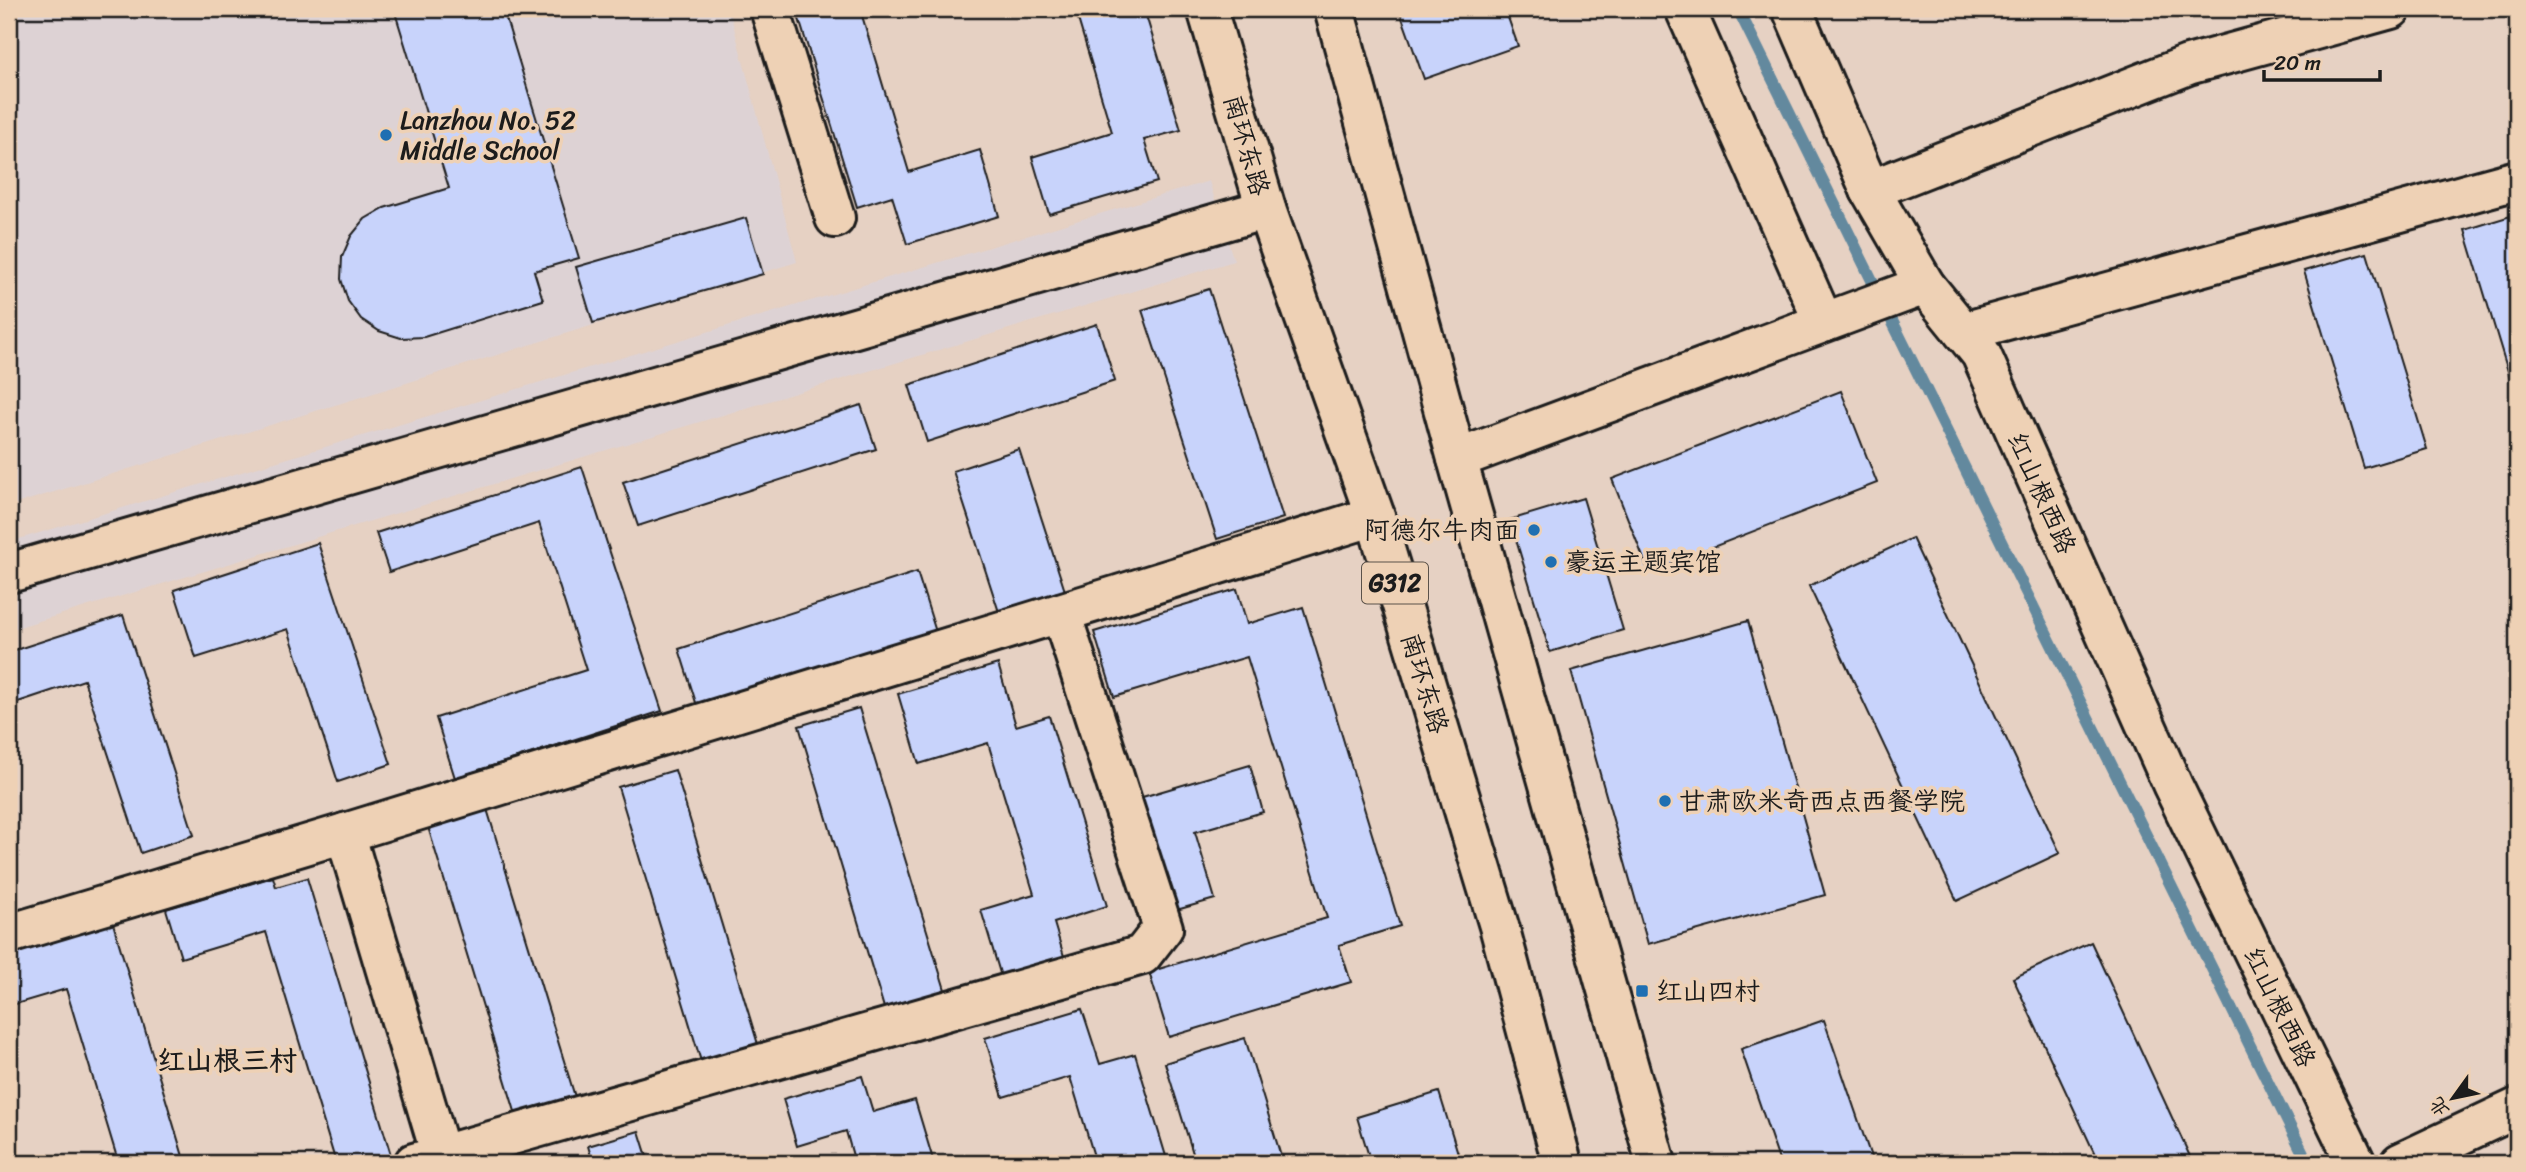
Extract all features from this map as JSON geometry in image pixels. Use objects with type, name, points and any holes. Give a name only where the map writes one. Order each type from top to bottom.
[{"type":"main road","points":[[770,9],[835,218]]},
{"type":"main road","name":"南环东路","points":[[1207,9],[1266,209],[1375,516],[1499,926],[1562,1163]]},
{"type":"main road","points":[[1334,9],[1457,459],[1656,1163]]},
{"type":"main road","points":[[1685,9],[1823,321]]},
{"type":"main road","name":"红山根西路","points":[[1792,9],[1870,190],[1893,297],[1964,332],[1981,354],[2173,786],[2356,1163]]},
{"type":"main road","points":[[1870,190],[2188,65],[2390,9]]},
{"type":"main road","points":[[1964,332],[2517,180]]},
{"type":"main road","points":[[9,573],[1266,209]]},
{"type":"main road","points":[[1457,459],[1893,297]]},
{"type":"main road","points":[[9,933],[345,833],[1375,516]]},
{"type":"main road","points":[[345,833],[427,1159],[1142,955],[1163,929],[1061,613]]},
{"type":"main road","points":[[2400,1163],[2517,1108]]},
{"type":"shaded area","name":"Lanzhou No. 52 Middle School","points":[[9,9],[729,9],[797,262],[9,506]]},
{"type":"shaded area","points":[[1209,181],[1234,261],[9,630],[9,542]]},
{"type":"building","points":[[394,9],[503,9],[579,258],[534,271],[543,300],[424,337],[401,338],[379,331],[361,319],[348,301],[341,279],[342,257],[351,236],[365,219],[384,208],[449,188]]},
{"type":"building","points":[[796,9],[860,9],[909,172],[980,150],[999,216],[907,244],[892,196],[857,207]]},
{"type":"building","points":[[1075,9],[1144,9],[1181,130],[1144,140],[1157,182],[1049,214],[1032,157],[1112,132]]},
{"type":"building","points":[[1399,9],[1505,9],[1518,46],[1424,79]]},
{"type":"building","points":[[2517,214],[2517,401],[2465,230]]},
{"type":"building","points":[[746,218],[763,274],[593,323],[576,267]]},
{"type":"building","points":[[2367,253],[2427,449],[2364,468],[2304,271]]},
{"type":"building","points":[[1209,289],[1283,518],[1217,539],[1142,310]]},
{"type":"building","points":[[1097,324],[1115,381],[927,442],[909,385]]},
{"type":"building","points":[[1841,391],[1877,483],[1649,572],[1612,479]]},
{"type":"building","points":[[861,405],[876,449],[638,526],[623,482]]},
{"type":"building","points":[[1019,449],[1065,591],[999,612],[953,471]]},
{"type":"building","points":[[582,467],[662,711],[455,778],[436,718],[586,670],[539,523],[389,572],[376,533]]},
{"type":"building","points":[[1583,498],[1623,630],[1550,652],[1510,520]]},
{"type":"building","points":[[1912,538],[2060,853],[1957,901],[1809,586]]},
{"type":"building","points":[[318,543],[391,764],[338,782],[288,629],[196,658],[174,590]]},
{"type":"building","points":[[917,572],[936,632],[698,709],[679,649]]},
{"type":"building","points":[[1237,589],[1247,624],[1303,607],[1400,926],[1339,945],[1351,982],[1169,1037],[1149,972],[1327,918],[1247,657],[1114,697],[1094,632]]},
{"type":"building","points":[[123,615],[194,835],[141,853],[84,680],[9,705],[9,652]]},
{"type":"building","points":[[1748,621],[1825,895],[1648,944],[1571,671]]},
{"type":"building","points":[[998,664],[1016,726],[1049,716],[1107,906],[1054,923],[1066,963],[1003,983],[981,910],[1034,894],[988,743],[919,764],[898,694]]},
{"type":"building","points":[[859,708],[946,993],[885,1011],[799,726]]},
{"type":"building","points":[[1250,765],[1263,812],[1195,832],[1215,899],[1173,911],[1139,798]]},
{"type":"building","points":[[675,770],[760,1051],[703,1068],[618,787]]},
{"type":"building","points":[[487,809],[576,1100],[517,1118],[428,827]]},
{"type":"building","points":[[273,877],[276,887],[307,878],[391,1155],[362,1163],[336,1163],[266,932],[181,958],[166,909]]},
{"type":"building","points":[[112,920],[185,1163],[110,1163],[118,1161],[66,989],[9,1006],[9,951]]},
{"type":"building","points":[[2091,942],[2193,1163],[2099,1163],[2013,978]]},
{"type":"building","points":[[1082,1009],[1100,1064],[1135,1054],[1168,1163],[1096,1163],[1070,1077],[1003,1097],[985,1038]]},
{"type":"building","points":[[1824,1020],[1873,1163],[1780,1163],[1741,1049]]},
{"type":"building","points":[[1245,1038],[1283,1163],[1196,1163],[1165,1063]]},
{"type":"building","points":[[862,1076],[873,1112],[915,1100],[934,1163],[855,1163],[846,1131],[797,1146],[783,1099]]},
{"type":"building","points":[[1439,1092],[1461,1163],[1371,1163],[1357,1117]]},
{"type":"building","points":[[639,1131],[649,1163],[593,1163],[588,1146]]},
{"type":"waterway","points":[[1738,9],[2308,1163]]},
{"type":"place","name":"Lanzhou No. 52 Middle School","points":[[386,135]]},
{"type":"place","name":"阿德尔牛肉面","points":[[1534,530]]},
{"type":"place","name":"豪运主题宾馆","points":[[1551,562]]},
{"type":"place","name":"甘肃欧米奇西点西餐学院","points":[[1665,801]]},
{"type":"place","name":"红山四村","points":[[1642,991]]},
{"type":"district","name":"红山根三村","points":[[227,1060]]}]
